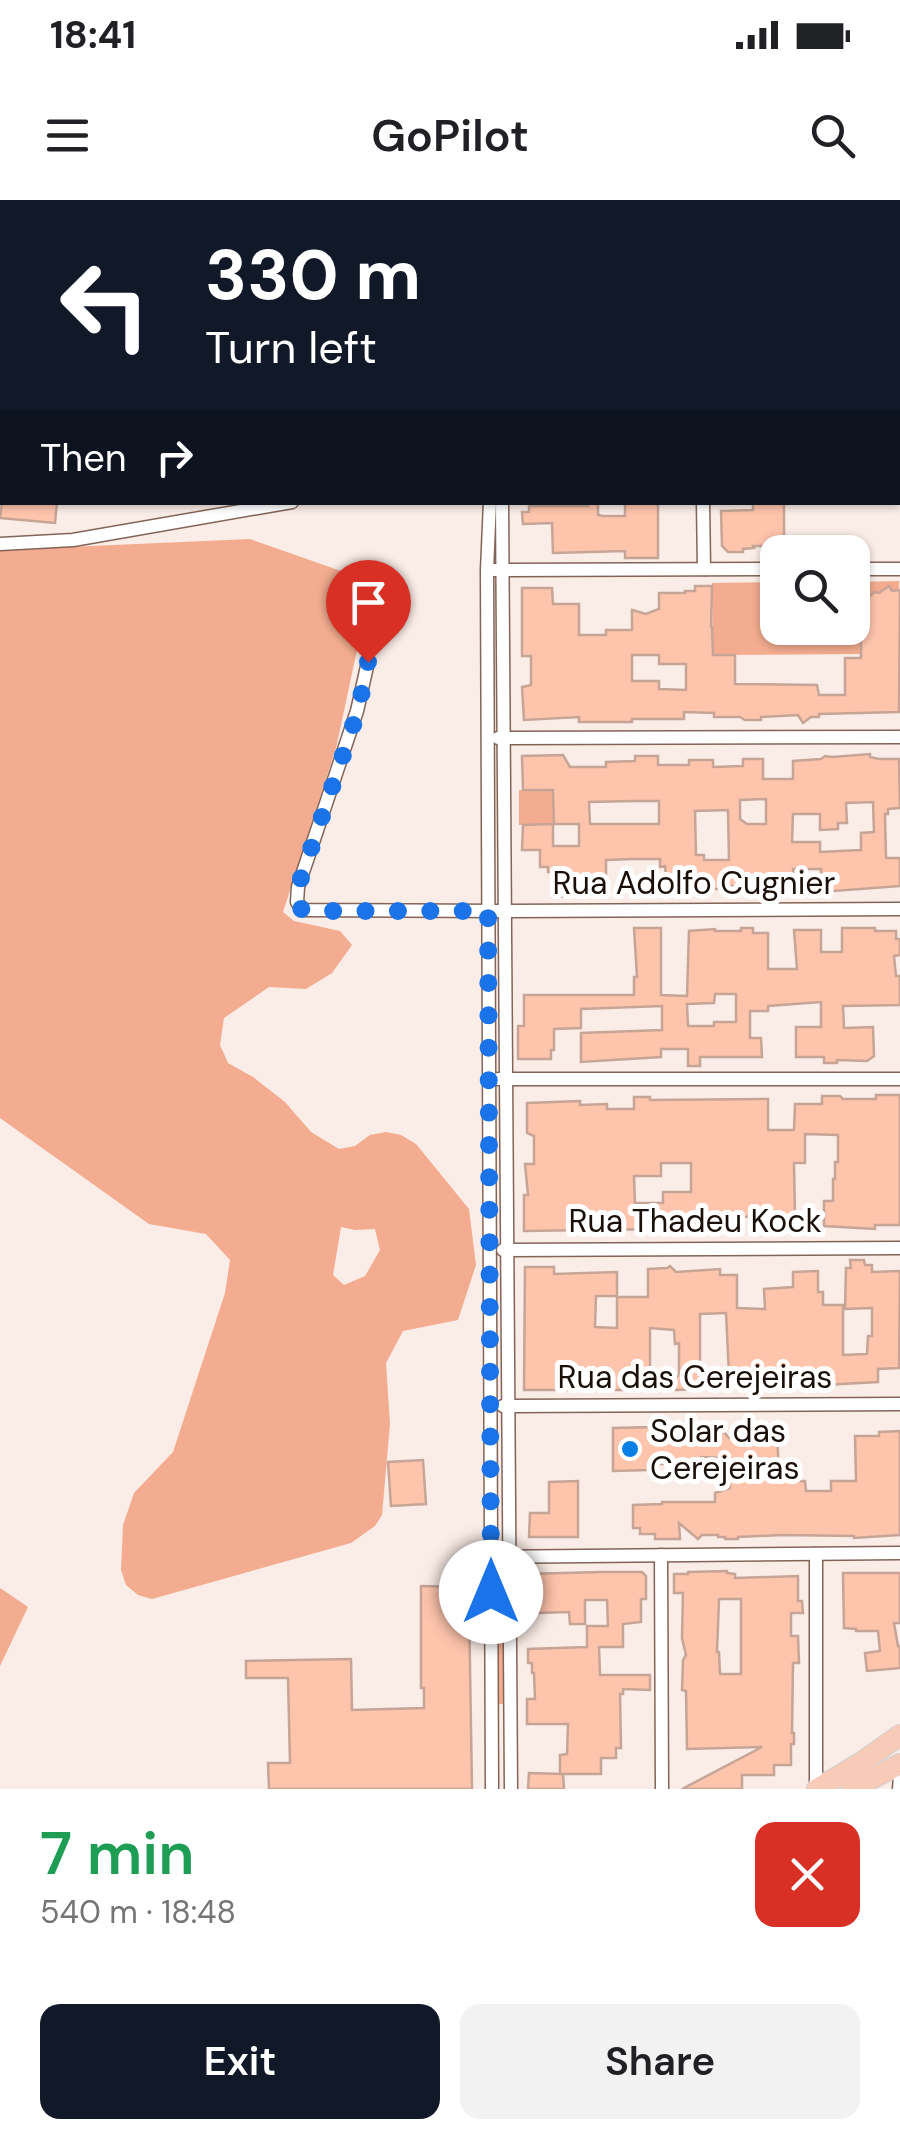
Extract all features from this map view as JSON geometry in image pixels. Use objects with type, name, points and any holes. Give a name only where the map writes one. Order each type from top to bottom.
[{"type":"main road","points":[[816,1789],[900,1735]]},
{"type":"main road","points":[[852,1789],[900,1764]]},
{"type":"street","points":[[0,544],[74,540],[275,505]]},
{"type":"street","points":[[490,505],[492,1789]]},
{"type":"street","points":[[502,505],[510,1789]]},
{"type":"street","points":[[703,505],[704,569]]},
{"type":"street","points":[[870,569],[900,568]]},
{"type":"street","points":[[487,570],[760,569]]},
{"type":"street","name":"Rua Adolfo Cugnier","points":[[368,662],[358,711],[298,887],[297,902],[302,910],[900,909]]},
{"type":"street","points":[[488,738],[900,737]]},
{"type":"street","points":[[489,1079],[900,1079]]},
{"type":"street","name":"Rua Thadeu Kock","points":[[490,1250],[900,1248]]},
{"type":"street","name":"Rua das Cerejeiras","points":[[490,1406],[900,1404]]},
{"type":"street","points":[[491,1557],[900,1553]]},
{"type":"street","points":[[816,1554],[816,1789]]},
{"type":"street","points":[[661,1556],[662,1789]]},
{"type":"street","points":[[492,1717],[510,1716]]},
{"type":"street","points":[[900,1776],[900,1789]]},
{"type":"shaded area","points":[[250,539],[341,571],[358,589],[357,650],[336,748],[283,912],[294,921],[340,931],[352,945],[332,973],[306,989],[269,987],[224,1018],[220,1045],[228,1063],[253,1077],[285,1102],[311,1132],[339,1149],[386,1132],[416,1144],[469,1209],[476,1265],[458,1320],[403,1331],[386,1363],[390,1424],[382,1515],[375,1526],[351,1543],[152,1599],[138,1595],[126,1585],[121,1570],[123,1525],[134,1493],[173,1452],[225,1293],[230,1260],[206,1234],[149,1224],[0,1118],[0,550]],"holes":[[[341,1227],[375,1229],[380,1250],[365,1276],[344,1285],[333,1275]]]},
{"type":"shaded area","points":[[899,581],[899,601],[889,587],[870,595],[870,582]]},
{"type":"shaded area","points":[[760,582],[760,645],[861,645],[861,654],[713,655],[712,583]]},
{"type":"shaded area","points":[[553,789],[553,824],[519,825],[519,790]]},
{"type":"shaded area","points":[[501,1564],[504,1704],[498,1704],[496,1565]]},
{"type":"shaded area","points":[[0,1588],[28,1607],[0,1666]]},
{"type":"building","points":[[2,505],[57,505],[55,523],[0,518]]},
{"type":"building","points":[[598,505],[598,515],[625,516],[625,505],[658,505],[658,558],[625,558],[625,551],[553,553],[552,523],[523,524],[522,512],[529,512],[529,506]]},
{"type":"building","points":[[784,505],[784,535],[760,535],[760,546],[728,552],[722,546],[721,511]]},
{"type":"building","points":[[695,586],[712,586],[713,655],[735,655],[735,684],[817,685],[819,695],[845,695],[845,658],[861,658],[861,645],[870,645],[870,596],[889,586],[892,591],[900,590],[899,712],[819,714],[803,723],[798,715],[745,720],[684,712],[684,719],[632,722],[579,722],[579,717],[524,720],[522,687],[531,685],[531,656],[522,656],[522,588],[552,588],[553,604],[579,604],[579,635],[632,630],[632,610],[646,614],[659,609],[659,593],[695,591]],"holes":[[[632,655],[659,655],[659,664],[686,664],[686,690],[659,689],[659,681],[632,681]]]},
{"type":"building","points":[[870,754],[879,759],[899,759],[900,808],[888,809],[885,814],[886,858],[900,858],[900,886],[821,892],[821,869],[793,869],[794,881],[788,881],[788,885],[768,886],[768,881],[747,889],[686,889],[687,884],[667,885],[665,866],[660,867],[660,859],[633,859],[606,860],[606,890],[602,892],[571,892],[572,896],[553,897],[553,872],[540,867],[540,850],[522,850],[523,825],[553,824],[553,846],[579,846],[579,824],[554,824],[553,790],[523,790],[522,756],[563,755],[570,767],[606,767],[606,762],[635,761],[635,756],[658,756],[658,765],[713,760],[713,767],[743,766],[743,759],[763,759],[763,779],[793,779],[793,761]],"holes":[[[766,799],[766,824],[747,824],[740,819],[740,800]],[[659,801],[659,824],[590,824],[589,802]],[[873,802],[874,832],[861,833],[861,850],[820,852],[820,842],[792,842],[793,814],[820,814],[820,830],[838,829],[838,823],[847,823],[846,803]],[[728,810],[729,860],[704,860],[704,855],[696,855],[695,811]]]},
{"type":"building","points":[[634,928],[661,928],[661,995],[687,996],[689,931],[753,928],[753,933],[768,933],[768,969],[797,969],[794,930],[821,930],[821,952],[842,952],[842,928],[896,931],[896,939],[900,939],[900,955],[894,956],[896,976],[900,976],[900,1005],[843,1006],[844,1028],[873,1027],[874,1056],[867,1061],[824,1063],[824,1057],[796,1057],[796,1027],[821,1027],[821,1002],[750,1011],[750,1038],[761,1038],[762,1057],[700,1057],[700,1066],[688,1066],[688,1049],[661,1049],[661,1057],[581,1062],[581,1033],[662,1030],[662,1006],[581,1009],[581,1028],[554,1029],[551,1059],[518,1059],[518,1026],[524,1026],[524,995],[634,995]],"holes":[[[715,994],[736,994],[736,1022],[688,1026],[687,1004],[714,1003]]]},
{"type":"building","points":[[876,1095],[900,1095],[900,1225],[875,1225],[875,1229],[824,1226],[824,1201],[833,1201],[838,1135],[805,1134],[805,1163],[794,1163],[795,1217],[768,1222],[768,1216],[740,1217],[740,1227],[661,1225],[661,1229],[524,1231],[524,1195],[528,1195],[525,1164],[534,1164],[534,1136],[527,1133],[527,1103],[580,1101],[580,1105],[607,1104],[607,1109],[634,1109],[634,1097],[768,1099],[768,1130],[794,1130],[795,1104],[822,1104],[822,1096],[876,1099]],"holes":[[[661,1163],[691,1163],[691,1192],[663,1192],[663,1203],[635,1203],[634,1176],[661,1176]]]},
{"type":"building","points":[[850,1260],[864,1260],[865,1265],[872,1265],[872,1272],[900,1271],[899,1368],[878,1369],[878,1382],[787,1387],[759,1383],[758,1374],[729,1375],[726,1313],[700,1314],[700,1389],[676,1390],[679,1343],[675,1344],[674,1330],[650,1328],[650,1383],[625,1385],[625,1390],[524,1390],[525,1267],[554,1267],[554,1274],[617,1272],[617,1296],[596,1296],[595,1327],[617,1328],[617,1297],[648,1297],[648,1269],[720,1269],[720,1275],[737,1275],[737,1308],[765,1309],[764,1289],[793,1287],[793,1272],[818,1271],[818,1292],[823,1292],[823,1305],[843,1305],[843,1355],[867,1354],[868,1336],[872,1336],[872,1308],[845,1309],[846,1268],[851,1268]]},
{"type":"building","points":[[679,1422],[723,1424],[729,1438],[757,1437],[757,1424],[777,1424],[779,1481],[805,1481],[806,1491],[831,1491],[831,1481],[856,1481],[855,1436],[900,1431],[900,1535],[725,1539],[702,1535],[698,1539],[679,1523],[680,1539],[655,1539],[655,1534],[640,1534],[640,1528],[633,1528],[633,1505],[715,1502],[715,1493],[730,1488],[729,1458],[701,1457],[679,1460],[679,1464],[649,1464],[649,1470],[613,1471],[613,1428]]},
{"type":"building","points":[[423,1460],[426,1504],[391,1506],[388,1462]]},
{"type":"building","points":[[578,1481],[578,1537],[529,1537],[530,1513],[549,1513],[549,1482]]},
{"type":"building","points":[[727,1571],[735,1574],[735,1578],[798,1576],[798,1601],[802,1601],[803,1613],[791,1613],[791,1636],[798,1636],[799,1663],[793,1663],[791,1765],[774,1765],[774,1775],[742,1775],[742,1789],[682,1789],[762,1747],[687,1749],[686,1691],[682,1690],[686,1655],[682,1638],[683,1593],[674,1593],[674,1574]],"holes":[[[719,1599],[741,1599],[741,1674],[720,1674]]]},
{"type":"building","points":[[642,1572],[646,1576],[646,1599],[641,1599],[641,1622],[623,1624],[623,1647],[599,1647],[600,1675],[650,1675],[650,1690],[623,1689],[620,1694],[621,1748],[616,1748],[616,1758],[601,1758],[601,1774],[560,1774],[560,1755],[567,1754],[568,1724],[527,1724],[527,1699],[535,1699],[528,1649],[587,1647],[587,1626],[608,1626],[607,1600],[585,1600],[585,1624],[570,1624],[569,1612],[537,1613],[536,1599],[527,1599],[525,1574]]},
{"type":"building","points":[[843,1573],[900,1573],[900,1623],[894,1623],[900,1668],[867,1671],[865,1653],[880,1651],[878,1631],[844,1628]]},
{"type":"building","points":[[421,1586],[458,1587],[460,1604],[469,1604],[472,1789],[269,1789],[268,1763],[290,1763],[288,1678],[246,1678],[246,1661],[351,1659],[352,1710],[424,1708]]},
{"type":"building","points":[[529,1773],[563,1774],[564,1789],[528,1789]]},
{"type":"place","name":"Solar das Cerejeiras","points":[[630,1449]]},
{"type":"route","points":[[368,662],[358,711],[296,896],[302,910],[313,911],[488,911],[491,1592]]}]
